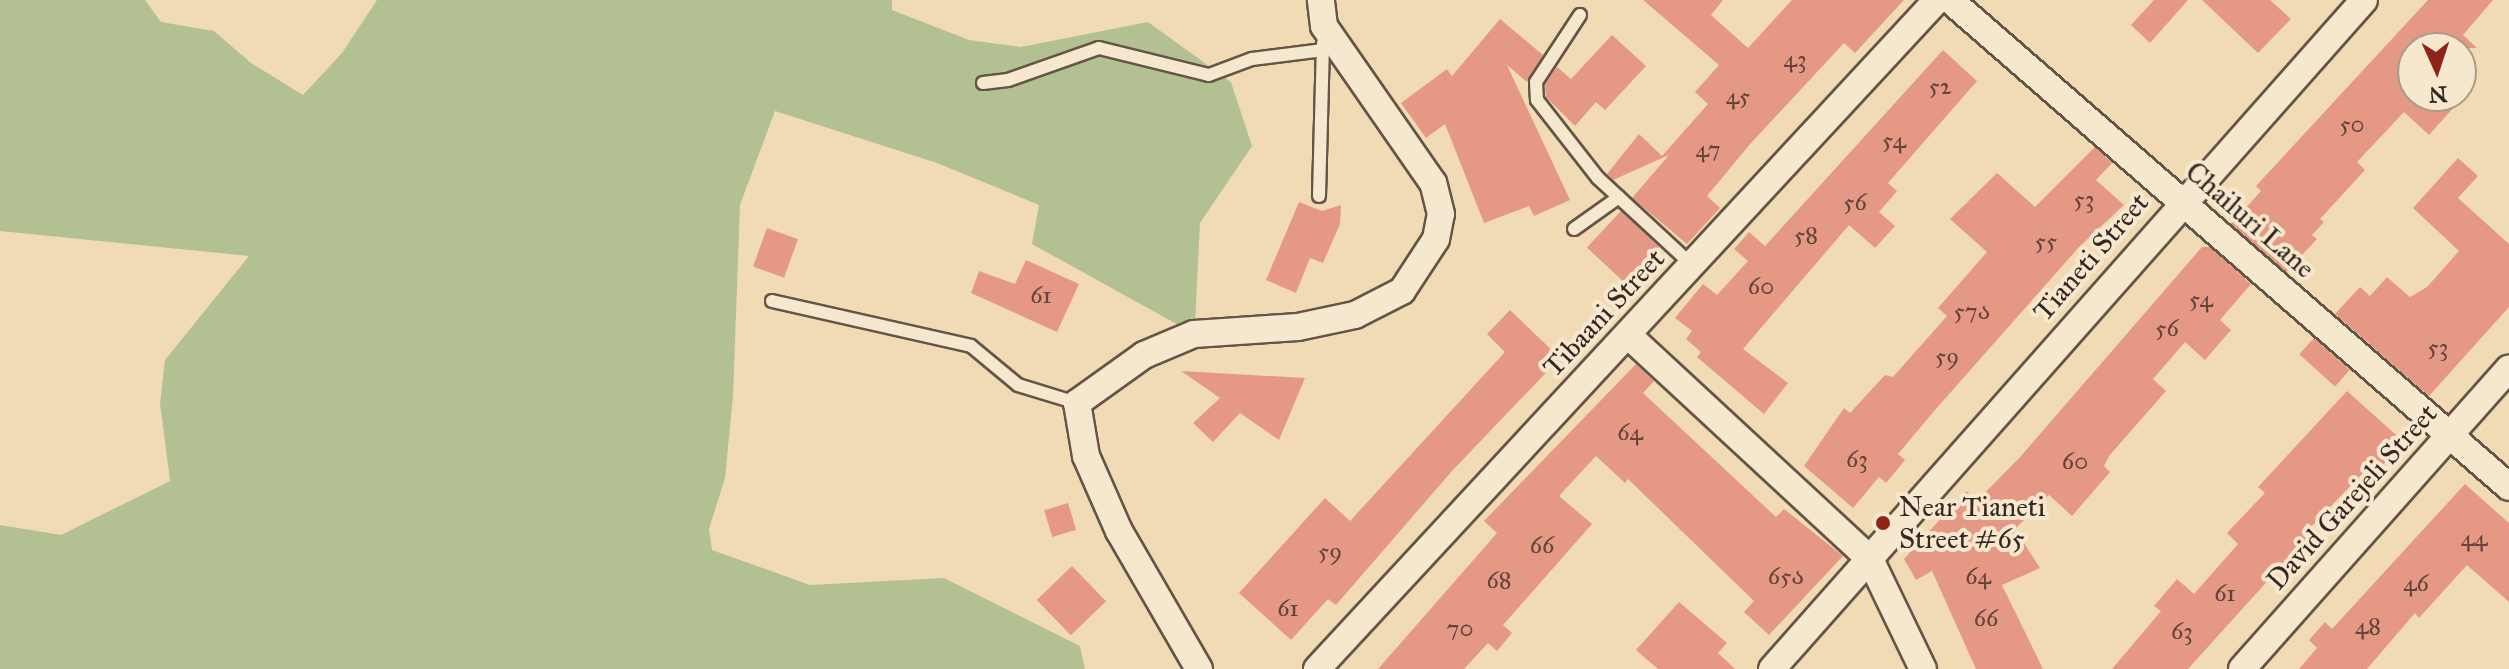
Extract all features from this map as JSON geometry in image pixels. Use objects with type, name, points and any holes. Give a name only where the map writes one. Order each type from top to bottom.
[{"type":"street","name":"Tibaani Street","points":[[1317,669],[1937,0]]},
{"type":"street","name":"Chailuri Lane","points":[[1950,0],[2509,487]]},
{"type":"street","name":"Tianeti Street","points":[[1772,669],[2364,0]]},
{"type":"street","points":[[1199,669],[1119,531],[1086,456],[1077,403],[1144,355],[1194,334],[1298,327],[1355,315],[1402,291],[1436,239],[1441,214],[1433,183],[1323,25]]},
{"type":"street","points":[[1628,335],[1870,559],[1923,669]]},
{"type":"street","name":"David Garejeli Street","points":[[2242,669],[2509,368]]},
{"type":"lane","points":[[1580,15],[1536,82],[1534,93],[1619,197],[1692,265]]},
{"type":"lane","points":[[983,83],[1008,80],[1099,48],[1209,75],[1252,59],[1323,25],[1319,196]]},
{"type":"lane","points":[[1574,229],[1619,197]]},
{"type":"lane","points":[[772,301],[971,346],[1018,385],[1077,403]]},
{"type":"green space","points":[[0,0],[145,0],[161,22],[214,31],[251,63],[303,95],[342,53],[377,0],[892,0],[892,10],[969,40],[1021,47],[1148,22],[1231,82],[1252,146],[1200,223],[1195,324],[1182,327],[1032,244],[1039,205],[937,163],[775,111],[740,205],[733,396],[725,478],[709,529],[712,550],[810,585],[944,578],[1080,646],[1085,669],[0,669],[0,525],[61,535],[170,481],[160,403],[165,360],[249,256],[0,231]]},
{"type":"building","points":[[1643,0],[1723,0],[1711,15],[1748,48],[1792,0],[1904,0],[1855,53],[1844,43],[1751,143],[1707,196],[1720,208],[1687,244],[1632,198],[1669,155],[1613,180],[1607,174],[1639,134],[1662,156],[1708,104],[1695,92],[1719,65]]},
{"type":"building","points":[[2154,0],[2188,0],[2150,43],[2131,25]]},
{"type":"building","points":[[2202,0],[2270,0],[2291,19],[2258,53]]},
{"type":"building","points":[[2428,0],[2493,0],[2466,32],[2398,32]]},
{"type":"building","points":[[1500,19],[1543,55],[1527,82],[1507,65],[1570,200],[1534,216],[1529,206],[1484,223],[1445,124],[1426,138],[1401,103],[1447,69],[1452,76]]},
{"type":"building","points":[[2397,34],[2397,112],[2404,112],[2357,162],[2365,170],[2320,219],[2324,222],[2312,235],[2317,239],[2286,272],[2231,224],[2261,191],[2256,186]]},
{"type":"building","points":[[1612,35],[1646,66],[1605,110],[1596,102],[1575,126],[1546,97],[1545,84],[1557,67],[1571,79]]},
{"type":"building","points":[[1943,50],[1977,81],[1888,183],[1897,191],[1879,212],[1895,226],[1875,248],[1849,225],[1743,349],[1788,383],[1764,414],[1697,357],[1701,352],[1686,339],[1692,331],[1675,318],[1703,284],[1717,295],[1748,261],[1734,249],[1749,232],[1765,246]]},
{"type":"building","points":[[2404,112],[2450,112],[2429,135]]},
{"type":"building","points":[[2095,147],[2112,163],[2096,180],[2124,205],[2079,247],[1935,410],[1898,454],[1905,460],[1886,483],[1879,477],[1853,508],[1804,466],[1844,408],[1850,413],[1885,375],[1893,377],[1947,316],[1938,308],[1987,252],[1950,219],[1997,173],[2035,207]]},
{"type":"building","points":[[2458,158],[2478,176],[2458,198],[2509,244],[2509,307],[2429,396],[2335,314],[2360,287],[2370,296],[2387,277],[2410,297],[2427,287],[2459,251],[2413,208]]},
{"type":"building","points":[[1299,202],[1322,211],[1341,205],[1340,224],[1323,263],[1310,258],[1296,293],[1266,280]]},
{"type":"building","points":[[1621,211],[1659,246],[1625,283],[1587,248]]},
{"type":"building","points":[[767,228],[798,239],[784,278],[753,267]]},
{"type":"building","points":[[2202,247],[2210,247],[2251,284],[2220,320],[2231,330],[2205,360],[2185,342],[2153,379],[2166,391],[2109,456],[2104,466],[2110,472],[2072,516],[2049,495],[2015,529],[2040,568],[2002,585],[2043,669],[1976,669],[1932,571],[1916,580],[1904,559],[1966,491],[1977,501],[2021,456]]},
{"type":"building","points":[[1026,260],[1079,284],[1057,332],[971,293],[979,271],[1015,284]]},
{"type":"building","points":[[1510,310],[1560,358],[1452,471],[1336,605],[1328,599],[1291,640],[1239,593],[1325,498],[1350,521],[1505,352],[1487,334]]},
{"type":"building","points":[[2314,338],[2350,370],[2335,386],[2299,354]]},
{"type":"building","points":[[1636,364],[1654,381],[1643,393],[1776,517],[1784,509],[1843,556],[1769,635],[1744,612],[1754,601],[1628,479],[1625,483],[1596,456],[1559,496],[1592,524],[1503,625],[1512,633],[1497,651],[1488,643],[1464,669],[1378,669],[1497,533],[1484,521]]},
{"type":"building","points":[[1181,371],[1305,378],[1279,440],[1240,413],[1213,442],[1193,423],[1220,398]]},
{"type":"building","points":[[2347,391],[2404,442],[2369,480],[2362,474],[2306,532],[2309,535],[2188,669],[2112,669],[2161,611],[2154,606],[2177,579],[2194,594],[2238,544],[2227,533],[2265,493],[2258,487]]},
{"type":"building","points":[[2465,484],[2509,523],[2509,602],[2467,565],[2419,618],[2415,613],[2367,669],[2299,669],[2317,648],[2309,640],[2325,622],[2332,629]]},
{"type":"building","points":[[1068,503],[1076,530],[1052,537],[1044,510]]},
{"type":"building","points":[[1072,566],[1106,601],[1071,635],[1037,600]]},
{"type":"building","points":[[1679,602],[1727,643],[1718,653],[1735,669],[1658,669],[1636,650]]},
{"type":"place","name":"Near Tianeti Street #65","points":[[1883,523]]}]
